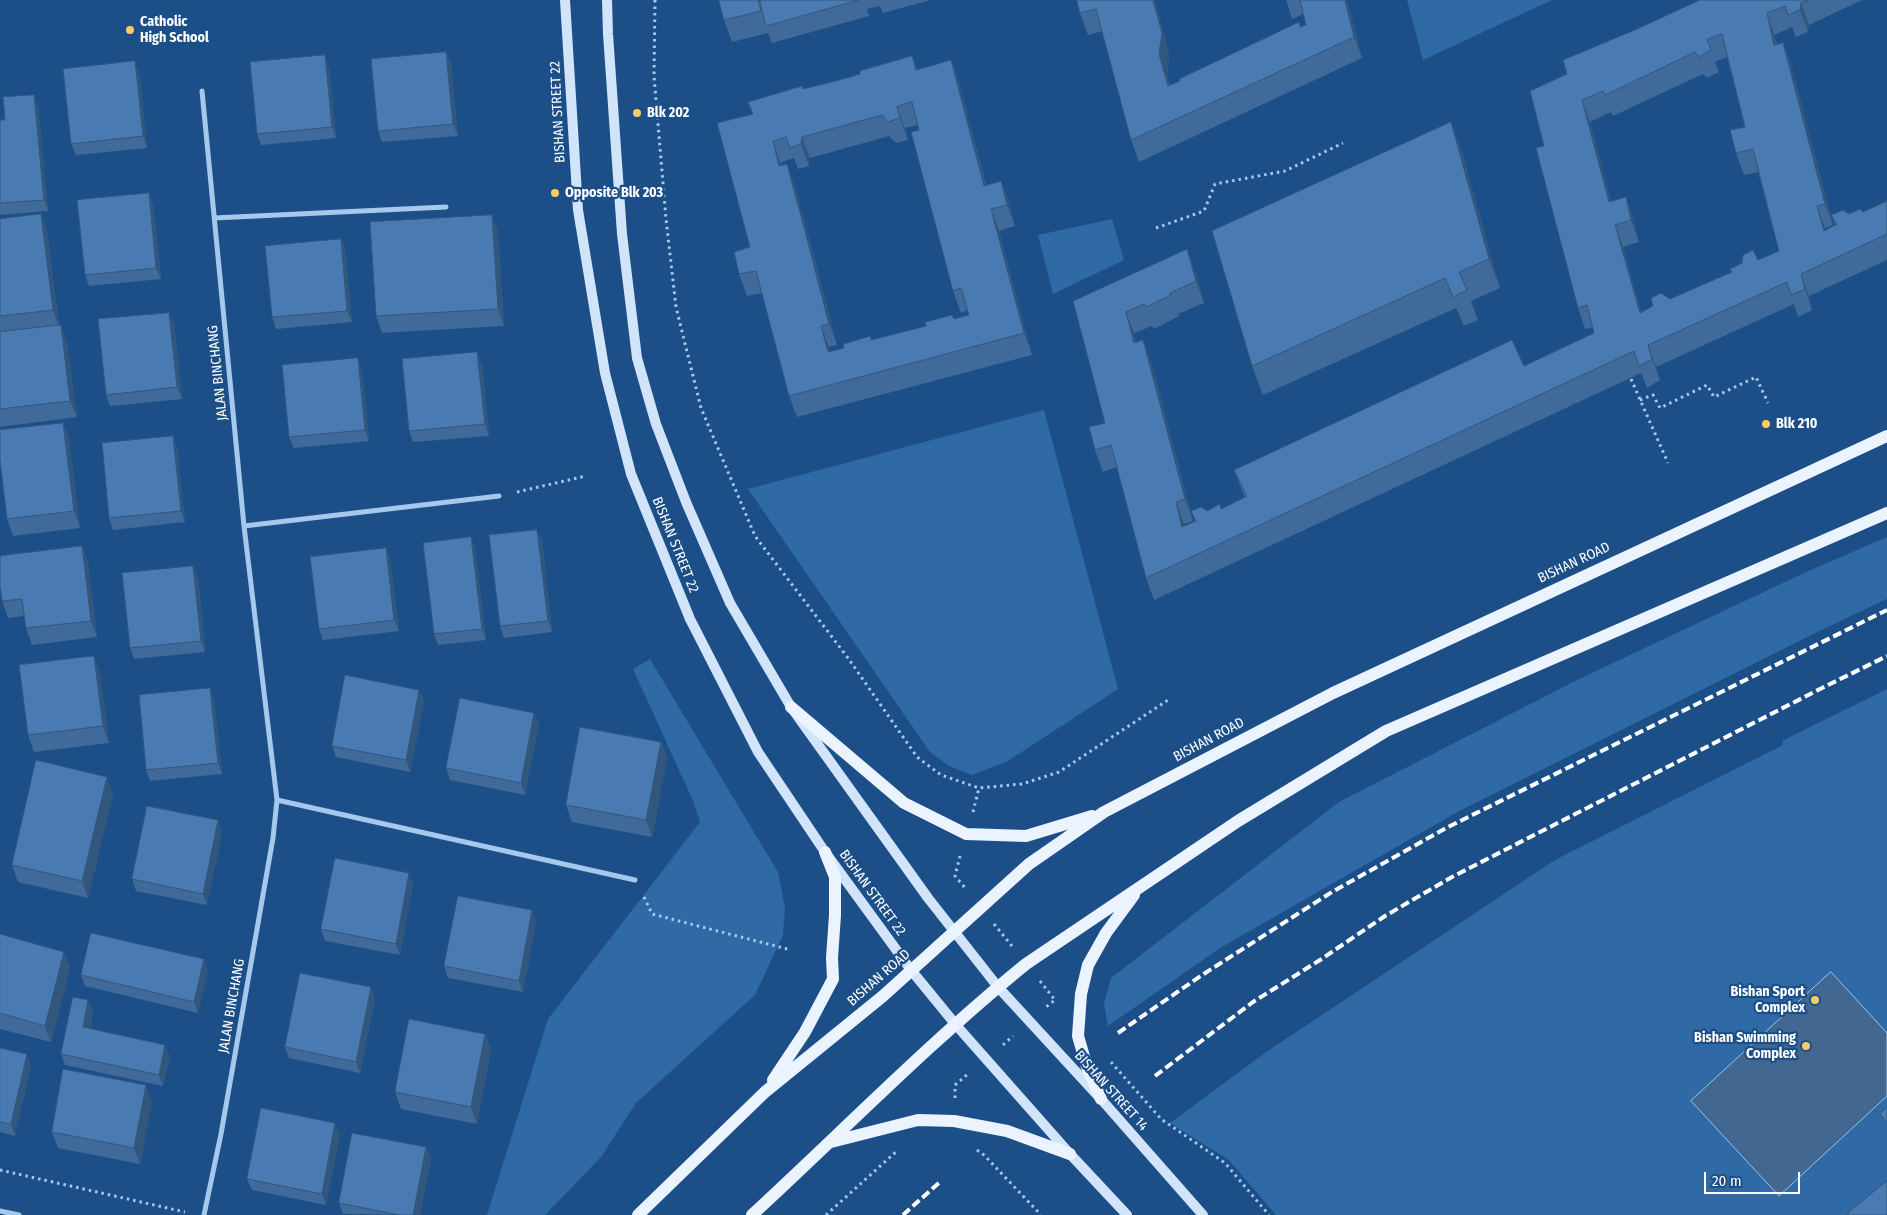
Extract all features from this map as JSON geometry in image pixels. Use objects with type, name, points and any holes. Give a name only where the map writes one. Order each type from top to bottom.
[{"type":"main road","name":"BISHAN STREET 22","points":[[565,0],[578,210],[605,373],[631,474],[690,619],[758,752],[824,852],[911,970],[956,1025]]},
{"type":"main road","name":"BISHAN STREET 22","points":[[608,0],[608,34],[622,234],[637,358],[656,424],[686,502],[730,603],[791,707],[928,898],[998,987]]},
{"type":"main road","name":"BISHAN ROAD","points":[[638,1215],[764,1092],[882,996],[1030,864],[1104,812],[1333,693],[1887,436]]},
{"type":"main road","points":[[752,1215],[926,1050],[1026,964],[1238,821],[1386,731],[1887,513]]},
{"type":"main road","points":[[791,707],[904,803],[966,834],[1026,836],[1104,812]]},
{"type":"main road","points":[[764,1092],[805,1032],[833,979],[835,877],[824,852]]},
{"type":"main road","points":[[1101,1099],[1078,1036],[1082,994],[1088,965],[1106,933],[1140,887]]},
{"type":"main road","name":"BISHAN STREET 14","points":[[998,987],[1101,1099],[1203,1215]]},
{"type":"main road","points":[[956,1025],[1070,1154],[1127,1215]]},
{"type":"main road","points":[[831,1142],[918,1120],[954,1121],[1007,1131],[1070,1154]]},
{"type":"street","name":"JALAN BINCHANG","points":[[202,92],[244,526],[277,800],[272,848],[221,1134],[204,1215]]},
{"type":"street","points":[[214,218],[446,207]]},
{"type":"street","points":[[244,526],[499,496]]},
{"type":"street","points":[[277,800],[635,880]]},
{"type":"street","points":[[0,1211],[19,1215]]},
{"type":"path","points":[[655,0],[654,76],[666,219],[676,307],[701,408],[754,536],[848,658],[917,757],[942,776],[980,788],[1022,784],[1059,772],[1171,698]]},
{"type":"path","points":[[1156,228],[1204,211],[1215,184],[1285,171],[1343,142]]},
{"type":"path","points":[[1640,400],[1653,395],[1660,408],[1707,385],[1714,397],[1756,377],[1768,404]]},
{"type":"path","points":[[1631,378],[1668,463]]},
{"type":"path","points":[[499,496],[586,476]]},
{"type":"path","points":[[635,880],[652,914],[791,950]]},
{"type":"path","points":[[1108,1058],[1161,1119],[1225,1164],[1269,1215]]},
{"type":"path","points":[[826,1215],[902,1146]]},
{"type":"path","points":[[971,1147],[984,1154],[1041,1215]]},
{"type":"path","points":[[0,1170],[188,1213]]},
{"type":"shaded area","points":[[1407,0],[1552,0],[1423,60]]},
{"type":"shaded area","points":[[1112,219],[1124,260],[1053,294],[1038,235]]},
{"type":"shaded area","points":[[1044,410],[1118,689],[1008,761],[972,775],[949,766],[930,752],[748,489]]},
{"type":"shaded area","points":[[1887,537],[1887,599],[1461,810],[1220,948],[1108,1026],[1104,1004],[1111,978],[1339,802],[1581,678],[1804,573]]},
{"type":"shaded area","points":[[650,659],[778,872],[785,908],[783,935],[755,995],[636,1103],[601,1157],[545,1215],[487,1215],[548,1019],[700,822],[694,803],[633,669]]},
{"type":"shaded area","points":[[1887,689],[1887,1215],[1276,1215],[1229,1160],[1170,1123],[1269,1050],[1555,860],[1783,745],[1782,741]]},
{"type":"shaded area","points":[[1831,972],[1887,1033],[1887,1096],[1779,1196],[1691,1101]]},
{"type":"building","points":[[719,0],[758,0],[761,11],[724,20]]},
{"type":"building","points":[[760,0],[859,0],[766,26]]},
{"type":"building","points":[[1077,0],[1153,0],[1162,33],[1159,54],[1168,86],[1299,22],[1300,27],[1306,25],[1300,0],[1345,0],[1354,37],[1131,140],[1096,9],[1080,13]]},
{"type":"building","points":[[1700,0],[1808,0],[1801,3],[1800,10],[1788,15],[1785,6],[1767,13],[1774,45],[1783,43],[1825,204],[1817,206],[1824,231],[1837,224],[1831,215],[1843,210],[1849,214],[1860,209],[1863,212],[1887,201],[1887,234],[1801,274],[1805,289],[1791,295],[1787,282],[1648,345],[1652,359],[1639,366],[1634,351],[1146,578],[1111,445],[1095,450],[1089,427],[1105,423],[1073,301],[1187,249],[1196,281],[1146,307],[1144,304],[1126,312],[1134,343],[1143,340],[1185,499],[1176,502],[1182,527],[1196,521],[1191,511],[1201,507],[1207,511],[1220,504],[1221,509],[1247,496],[1234,470],[1512,340],[1524,366],[1594,333],[1587,305],[1578,308],[1536,148],[1544,146],[1530,91],[1567,74],[1563,60]],"holes":[[[1722,34],[1745,127],[1730,130],[1736,153],[1753,149],[1779,251],[1758,260],[1753,250],[1743,255],[1742,263],[1730,269],[1732,272],[1670,299],[1661,293],[1651,298],[1653,306],[1640,313],[1615,225],[1631,220],[1626,197],[1609,202],[1582,100],[1603,91],[1605,95],[1695,52],[1699,57],[1711,50],[1707,40]]]},
{"type":"building","points":[[446,52],[453,124],[378,131],[371,59]]},
{"type":"building","points":[[325,55],[332,127],[257,134],[250,62]]},
{"type":"building","points":[[912,56],[916,70],[951,60],[984,186],[1001,181],[1007,205],[991,209],[1024,333],[789,396],[756,271],[739,274],[734,252],[750,247],[717,123],[753,114],[748,102],[802,86],[803,89],[832,82],[860,74],[860,71]],"holes":[[[912,102],[919,130],[911,132],[953,291],[961,288],[969,315],[954,319],[952,315],[925,322],[926,326],[871,340],[871,336],[843,344],[844,348],[828,352],[821,326],[829,324],[805,231],[787,164],[779,166],[773,141],[786,137],[790,148],[801,144],[802,137],[882,115],[888,122],[900,118],[897,107]]]},
{"type":"building","points":[[135,61],[143,136],[71,144],[63,69]]},
{"type":"building","points":[[34,95],[44,200],[0,203],[0,120],[5,120],[3,97]]},
{"type":"building","points":[[1451,122],[1489,259],[1459,272],[1467,290],[1453,297],[1445,278],[1252,366],[1212,231]]},
{"type":"building","points":[[149,193],[156,268],[85,275],[77,200]]},
{"type":"building","points":[[41,214],[53,310],[0,316],[0,219]]},
{"type":"building","points":[[492,215],[498,309],[376,316],[370,222]]},
{"type":"building","points":[[341,239],[347,311],[272,317],[265,246]]},
{"type":"building","points":[[169,313],[177,387],[106,395],[98,319]]},
{"type":"building","points":[[61,325],[70,401],[0,409],[0,332]]},
{"type":"building","points":[[477,352],[485,424],[409,431],[402,359]]},
{"type":"building","points":[[358,358],[365,430],[289,437],[282,365]]},
{"type":"building","points":[[63,423],[74,511],[7,519],[0,460],[0,430]]},
{"type":"building","points":[[173,436],[181,511],[109,518],[102,443]]},
{"type":"building","points":[[537,530],[548,621],[500,626],[489,535]]},
{"type":"building","points":[[471,537],[482,629],[434,634],[423,543]]},
{"type":"building","points":[[82,546],[91,621],[26,628],[22,599],[2,601],[0,556]]},
{"type":"building","points":[[386,548],[394,620],[319,629],[310,557]]},
{"type":"building","points":[[193,566],[201,641],[130,648],[122,573]]},
{"type":"building","points":[[94,656],[103,726],[28,735],[19,665]]},
{"type":"building","points":[[345,675],[419,690],[406,760],[332,746]]},
{"type":"building","points":[[210,688],[218,763],[146,770],[139,695]]},
{"type":"building","points":[[460,698],[534,713],[521,783],[446,768]]},
{"type":"building","points":[[580,727],[661,742],[646,820],[566,805]]},
{"type":"building","points":[[36,760],[107,777],[82,881],[12,865]]},
{"type":"building","points":[[147,806],[218,820],[203,894],[132,879]]},
{"type":"building","points":[[335,858],[409,873],[396,944],[321,929]]},
{"type":"building","points":[[458,896],[532,910],[519,981],[444,966]]},
{"type":"building","points":[[91,933],[204,959],[194,1002],[81,975]]},
{"type":"building","points":[[0,934],[64,952],[45,1026],[0,1013]]},
{"type":"building","points":[[300,973],[371,987],[356,1062],[285,1047]]},
{"type":"building","points":[[73,997],[88,1000],[83,1027],[165,1045],[159,1075],[61,1054]]},
{"type":"building","points":[[409,1019],[485,1034],[471,1107],[395,1092]]},
{"type":"building","points":[[0,1048],[27,1054],[11,1124],[0,1122]]},
{"type":"building","points":[[63,1069],[146,1085],[134,1148],[52,1132]]},
{"type":"building","points":[[1887,1107],[1887,1123],[1880,1114]]},
{"type":"building","points":[[261,1108],[335,1123],[322,1194],[247,1179]]},
{"type":"building","points":[[352,1133],[426,1147],[413,1215],[399,1215],[339,1203]]},
{"type":"building","points":[[1887,1181],[1887,1215],[1847,1215],[1850,1211]]},
{"type":"railway","points":[[1118,1033],[1202,975],[1332,892],[1448,827],[1887,610]]},
{"type":"railway","points":[[1155,1076],[1253,1002],[1385,916],[1452,877],[1887,656]]},
{"type":"railway","points":[[903,1215],[941,1181]]},
{"type":"place","name":"Catholic High School","points":[[130,30]]},
{"type":"place","name":"Blk 202","points":[[637,113]]},
{"type":"place","name":"Opposite Blk 203","points":[[555,193]]},
{"type":"place","name":"Blk 210","points":[[1766,424]]},
{"type":"place","name":"Bishan Sport Complex","points":[[1815,1000]]},
{"type":"place","name":"Bishan Swimming Complex","points":[[1806,1046]]}]
